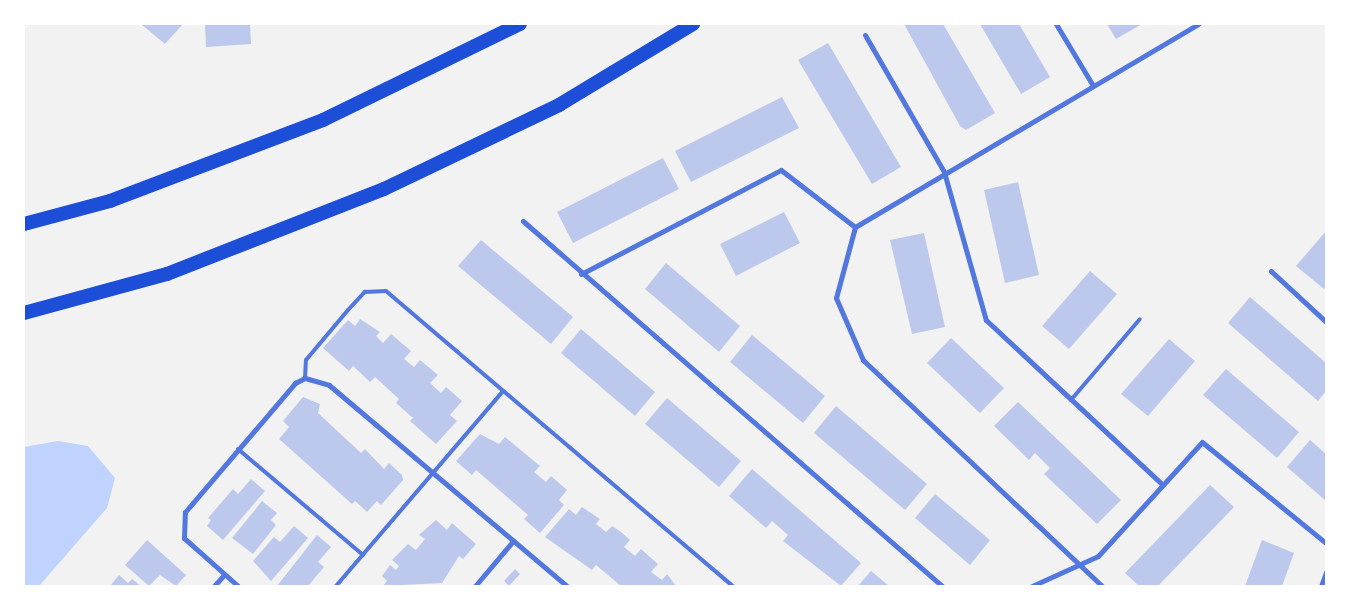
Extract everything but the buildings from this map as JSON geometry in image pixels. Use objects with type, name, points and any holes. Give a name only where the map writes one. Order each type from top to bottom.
[{"type":"highway","points":[[24,224],[110,201],[324,120],[520,24]]},
{"type":"highway","points":[[24,313],[167,274],[384,188],[559,105],[693,24]]},
{"type":"street","points":[[1056,24],[1092,84]]},
{"type":"street","points":[[1102,586],[1081,564],[863,360],[836,298],[856,228],[944,172],[1092,84],[1198,24]]},
{"type":"street","points":[[865,34],[944,172],[986,320],[1162,484]]},
{"type":"street","points":[[581,274],[782,170],[856,228]]},
{"type":"street","points":[[523,221],[581,274],[942,586]]},
{"type":"street","points":[[1271,271],[1326,322]]},
{"type":"street","points":[[238,586],[192,548],[181,527],[185,512],[295,383],[305,378],[328,385],[567,586]]},
{"type":"street","points":[[1032,586],[1098,556],[1202,442],[1326,543]]},
{"type":"street","points":[[475,586],[513,541]]},
{"type":"street","points":[[1321,586],[1326,572]]},
{"type":"street","points":[[214,586],[224,575]]},
{"type":"lane","points":[[305,378],[306,360],[366,292],[374,289],[386,291],[502,392],[733,586]]},
{"type":"lane","points":[[1071,400],[1140,320]]},
{"type":"lane","points":[[336,586],[502,392]]},
{"type":"lane","points":[[238,449],[363,555]]},
{"type":"water","points":[[58,441],[88,446],[115,478],[107,508],[39,586],[24,586],[24,447]]}]
